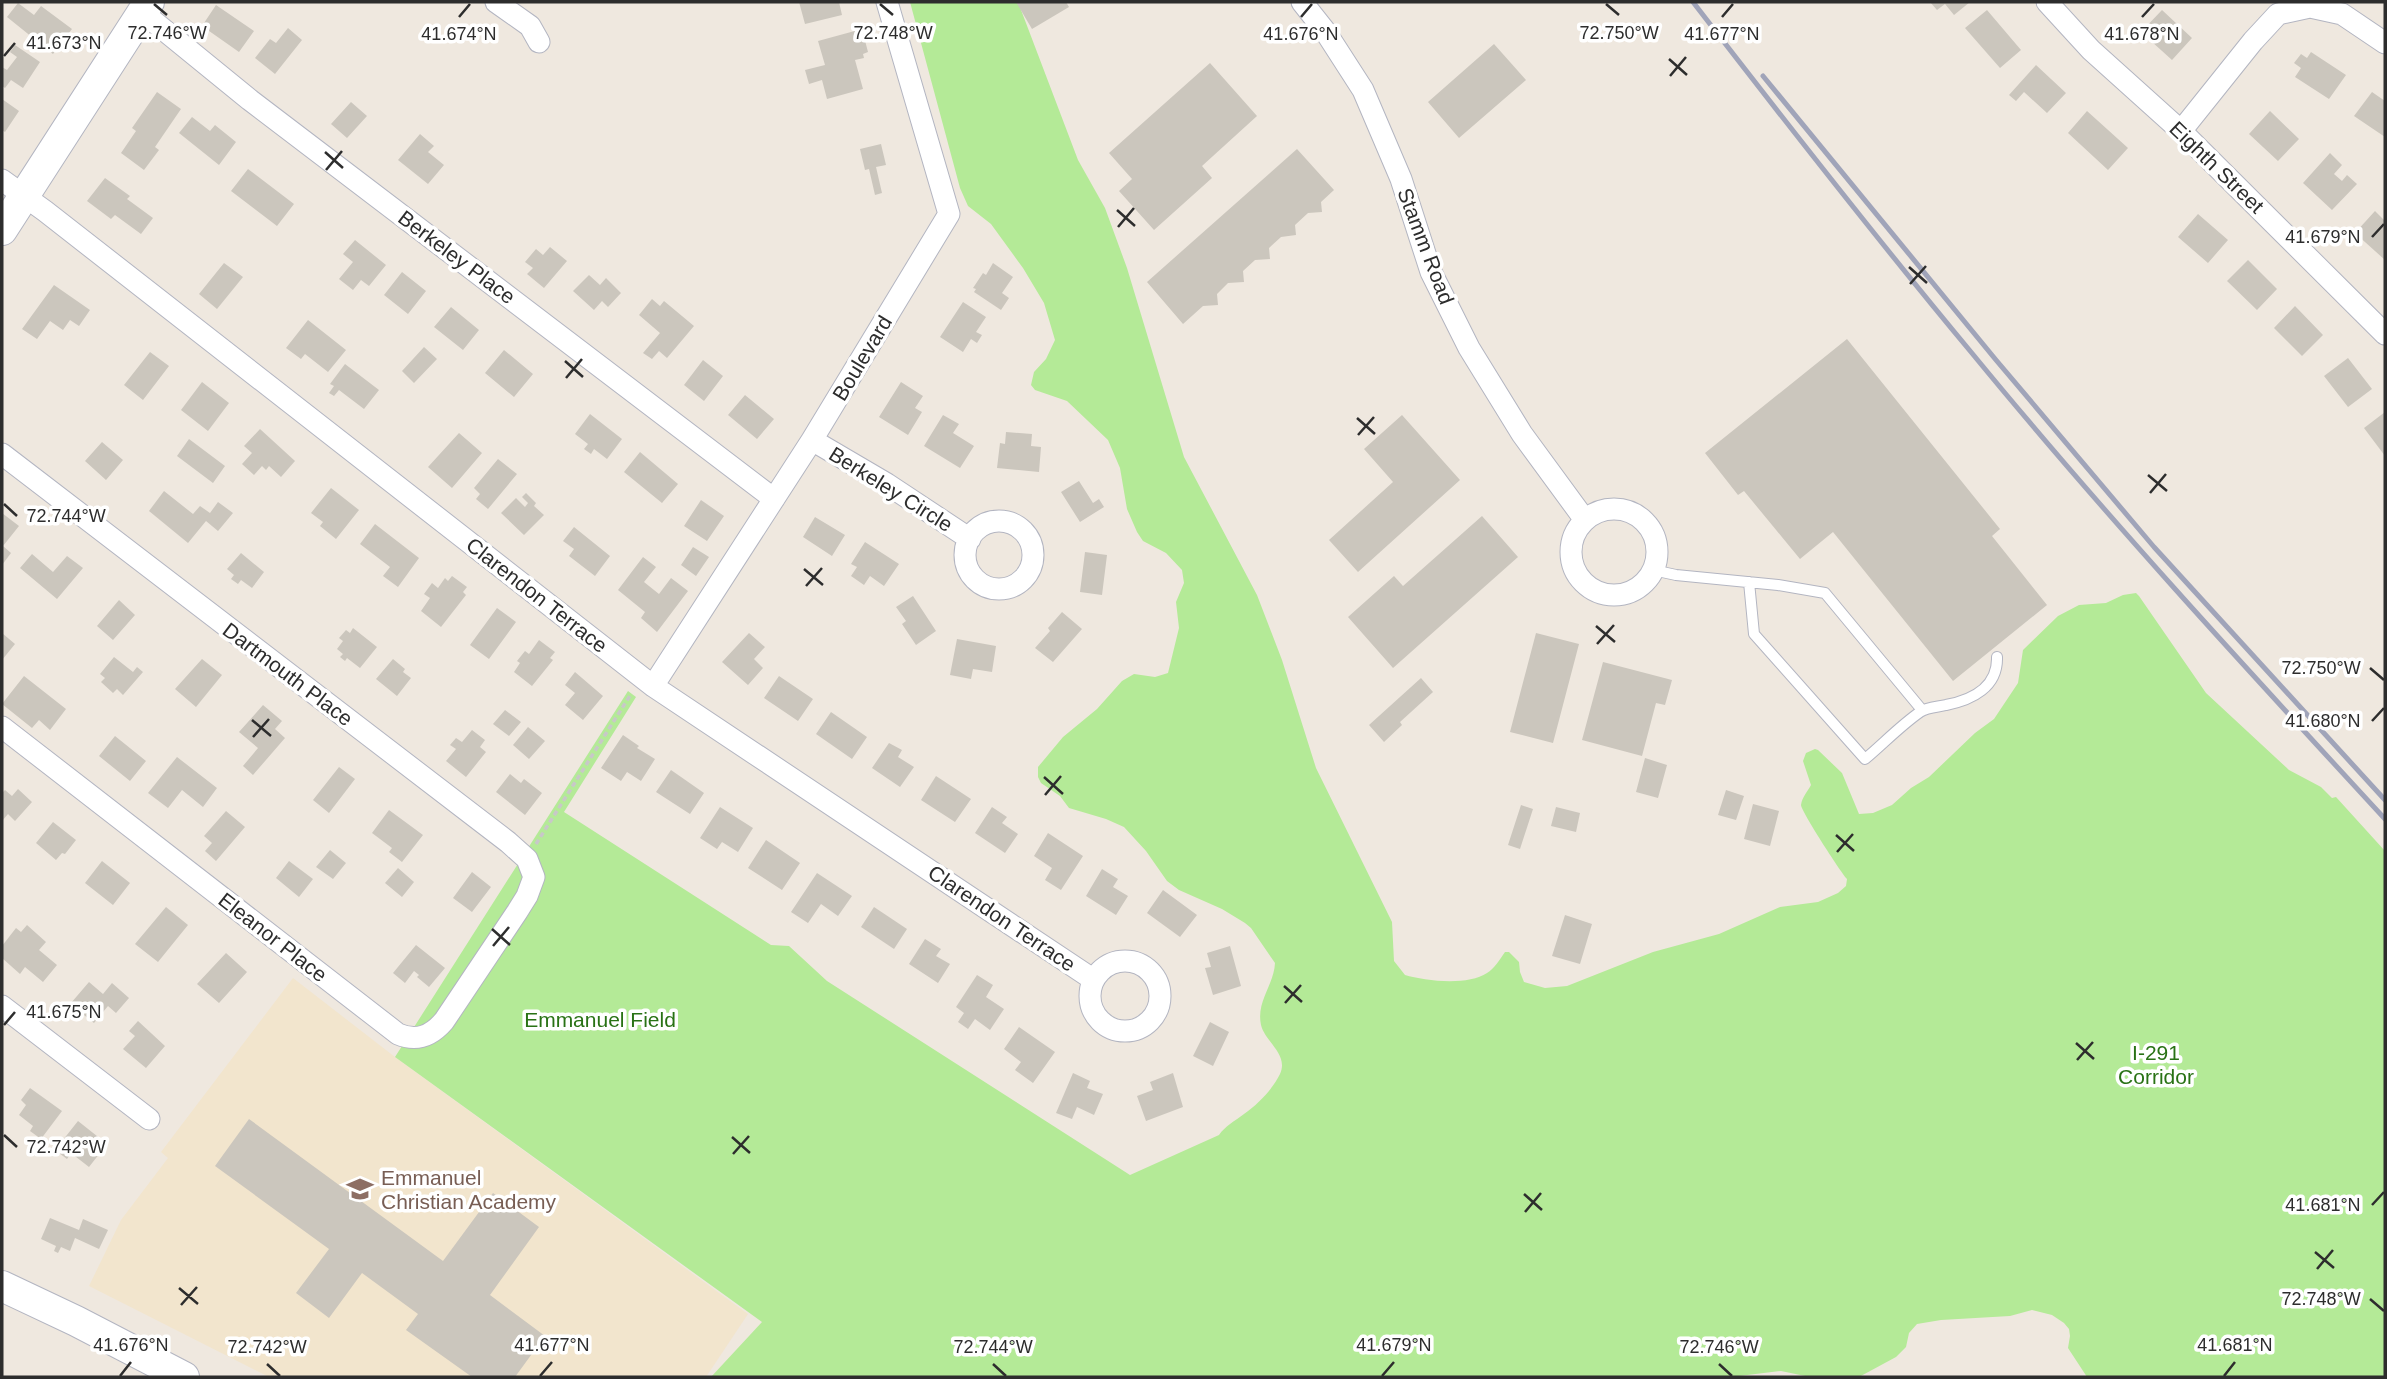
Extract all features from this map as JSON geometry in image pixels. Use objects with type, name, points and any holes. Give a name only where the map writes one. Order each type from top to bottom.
[{"type":"main road","points":[[2,230],[13,188],[146,7]]},
{"type":"main road","points":[[2,1286],[184,1377]]},
{"type":"street","points":[[496,2],[530,26],[539,42]]},
{"type":"street","name":"Boulevard","points":[[648,682],[812,440],[949,214],[887,2]]},
{"type":"street","name":"Stamm Road","points":[[1302,2],[1325,31],[1363,90],[1401,179],[1431,272],[1469,348],[1522,434],[1585,520]]},
{"type":"street","name":"Eighth Street","points":[[2047,2],[2091,50],[2181,131],[2385,334]]},
{"type":"street","name":"Berkeley Place","points":[[146,7],[261,108],[774,499]]},
{"type":"street","points":[[2181,131],[2278,14],[2310,7],[2342,14],[2385,43]]},
{"type":"street","name":"Clarendon Terrace","points":[[13,188],[648,682],[1094,980]]},
{"type":"street","name":"Berkeley Circle","points":[[812,440],[887,484],[970,539]]},
{"type":"street","name":"Dartmouth Place","points":[[2,454],[527,859]]},
{"type":"street","points":[[1616,509],[1632,513],[1646,522],[1654,537],[1657,553],[1653,570],[1643,583],[1629,592],[1612,595],[1596,591],[1583,581],[1574,567],[1571,551],[1575,534],[1585,520],[1599,512],[1616,509]]},
{"type":"street","name":"Eleanor Place","points":[[2,727],[398,1034],[408,1038],[433,1033],[517,912],[534,877],[527,859]]},
{"type":"street","points":[[2,1006],[149,1119]]},
{"type":"lane","points":[[1653,570],[1825,593],[1923,710]]},
{"type":"lane","points":[[1749,582],[1754,634],[1865,760],[1923,710],[1969,699],[1984,689],[1994,679],[1998,668],[1997,657]]},
{"type":"path","points":[[527,859],[648,682]]},
{"type":"shaded area","name":"Emmanuel Christian Academy","points":[[293,978],[395,1057],[748,1314],[706,1377],[269,1377],[89,1286],[121,1220],[168,1158],[161,1152]]},
{"type":"green space","name":"I-291 Corridor","points":[[910,2],[1018,2],[1078,160],[1105,208],[1127,268],[1184,457],[1257,595],[1282,660],[1316,768],[1392,922],[1394,961],[1405,975],[1435,980],[1469,980],[1490,971],[1505,952],[1509,952],[1519,962],[1524,982],[1545,988],[1567,986],[1653,952],[1719,934],[1780,907],[1818,902],[1838,893],[1846,886],[1847,879],[1801,805],[1811,785],[1803,761],[1806,753],[1818,750],[1842,773],[1859,814],[1873,813],[1892,805],[1929,777],[1975,733],[1994,719],[2018,683],[2023,650],[2058,616],[2079,605],[2106,603],[2123,595],[2136,593],[2206,693],[2289,770],[2321,787],[2332,798],[2336,797],[2385,851],[2385,1377],[2087,1377],[2068,1348],[2069,1329],[2052,1315],[2032,1310],[2010,1316],[1917,1324],[1909,1333],[1906,1347],[1896,1357],[1859,1377],[1810,1377],[1781,1371],[1731,1377],[711,1377],[762,1322],[395,1057],[628,691],[636,697],[564,812],[771,945],[789,946],[827,981],[1130,1175],[1219,1135],[1264,1096],[1277,1080],[1282,1067],[1279,1054],[1263,1031],[1260,1016],[1275,963],[1251,928],[1222,909],[1179,890],[1167,881],[1146,851],[1124,827],[1069,808],[1060,796],[1041,783],[1038,777],[1038,767],[1063,737],[1097,709],[1122,681],[1134,674],[1155,677],[1168,673],[1179,628],[1176,602],[1184,583],[1182,570],[1166,553],[1143,541],[1137,532],[1127,509],[1120,468],[1108,440],[1067,401],[1035,390],[1031,385],[1034,372],[1046,359],[1055,340],[1044,303],[991,224],[968,206],[960,188]]},
{"type":"building","points":[[799,2],[839,2],[842,15],[805,24]]},
{"type":"building","points":[[1016,2],[1066,2],[1069,7],[1032,29]]},
{"type":"building","points":[[1930,2],[1970,2],[1954,15],[1945,4],[1937,10]]},
{"type":"building","points":[[18,3],[34,15],[41,6],[72,29],[53,54],[7,17]]},
{"type":"building","points":[[216,5],[254,31],[239,52],[202,26]]},
{"type":"building","points":[[1987,10],[2021,50],[2000,68],[1965,28]]},
{"type":"building","points":[[2162,10],[2192,38],[2172,60],[2141,32]]},
{"type":"building","points":[[288,28],[302,40],[275,74],[255,58],[270,39],[276,43]]},
{"type":"building","points":[[862,29],[868,52],[863,54],[864,58],[855,60],[863,89],[827,99],[822,80],[809,84],[805,70],[825,65],[818,41]]},
{"type":"building","points":[[1494,44],[1526,80],[1459,138],[1428,102]]},
{"type":"building","points":[[15,45],[40,62],[23,88],[11,80],[5,88],[2,86],[2,67],[7,70],[17,57],[10,52]]},
{"type":"building","points":[[2311,52],[2346,75],[2329,99],[2295,77],[2301,68],[2294,63],[2301,54],[2307,58]]},
{"type":"building","points":[[1210,63],[1257,116],[1202,166],[1212,178],[1154,230],[1119,191],[1132,179],[1109,153]]},
{"type":"building","points":[[2036,65],[2066,93],[2047,113],[2024,92],[2016,101],[2009,95]]},
{"type":"building","points":[[157,92],[181,109],[155,147],[159,150],[144,170],[121,153],[136,131],[132,128]]},
{"type":"building","points":[[2372,92],[2385,101],[2385,137],[2354,116]]},
{"type":"building","points":[[2,99],[19,111],[5,132],[2,130]]},
{"type":"building","points":[[351,102],[367,116],[347,138],[331,124]]},
{"type":"building","points":[[2087,111],[2128,148],[2108,170],[2068,133]]},
{"type":"building","points":[[2270,111],[2299,139],[2278,161],[2249,134]]},
{"type":"building","points":[[192,117],[210,131],[215,125],[236,142],[219,165],[179,133]]},
{"type":"building","points":[[420,134],[434,146],[428,152],[444,165],[428,184],[398,160]]},
{"type":"building","points":[[881,144],[886,165],[876,167],[882,193],[875,195],[869,169],[865,170],[860,149]]},
{"type":"building","points":[[1297,149],[1334,190],[1321,202],[1322,212],[1308,213],[1295,225],[1296,235],[1281,237],[1269,248],[1270,259],[1255,260],[1243,271],[1244,282],[1228,283],[1217,294],[1218,305],[1203,306],[1183,324],[1147,282]]},
{"type":"building","points":[[2330,153],[2342,165],[2334,174],[2342,181],[2347,175],[2357,184],[2332,210],[2303,183]]},
{"type":"building","points":[[248,169],[294,204],[277,226],[231,191]]},
{"type":"building","points":[[105,178],[130,196],[127,199],[153,218],[141,234],[115,215],[111,219],[87,201]]},
{"type":"building","points":[[2375,211],[2385,221],[2385,260],[2355,233]]},
{"type":"building","points":[[2198,214],[2228,240],[2208,263],[2178,237]]},
{"type":"building","points":[[355,240],[386,265],[369,286],[361,280],[353,290],[339,279],[353,262],[343,254]]},
{"type":"building","points":[[550,247],[567,261],[544,288],[527,274],[533,268],[525,262],[536,249],[543,255]]},
{"type":"building","points":[[2248,260],[2277,289],[2257,310],[2227,281]]},
{"type":"building","points":[[224,263],[243,277],[217,309],[199,294]]},
{"type":"building","points":[[993,263],[1013,277],[1002,293],[1009,298],[1001,310],[974,292],[976,289],[973,288]]},
{"type":"building","points":[[402,272],[426,291],[408,314],[384,295]]},
{"type":"building","points":[[589,275],[600,285],[606,278],[621,293],[608,307],[602,301],[594,310],[573,291]]},
{"type":"building","points":[[54,285],[90,310],[79,326],[70,320],[63,330],[50,321],[37,339],[22,329]]},
{"type":"building","points":[[652,299],[660,306],[664,301],[694,326],[667,358],[659,351],[652,359],[643,353],[660,333],[639,315]]},
{"type":"building","points":[[963,302],[986,317],[976,332],[982,335],[977,343],[971,339],[963,352],[940,337]]},
{"type":"building","points":[[2295,306],[2323,335],[2302,356],[2274,328]]},
{"type":"building","points":[[451,307],[479,330],[463,350],[434,327]]},
{"type":"building","points":[[308,320],[346,350],[328,372],[305,354],[301,359],[286,348]]},
{"type":"building","points":[[1847,339],[2000,529],[1992,536],[2047,605],[1953,681],[1833,532],[1800,559],[1744,491],[1738,495],[1705,453]]},
{"type":"building","points":[[424,347],[437,359],[414,383],[402,371]]},
{"type":"building","points":[[504,350],[533,374],[514,397],[485,373]]},
{"type":"building","points":[[150,352],[169,366],[143,400],[124,385]]},
{"type":"building","points":[[2348,358],[2372,389],[2348,407],[2324,376]]},
{"type":"building","points":[[703,360],[723,376],[704,401],[684,385]]},
{"type":"building","points":[[345,364],[379,390],[364,409],[339,390],[334,396],[329,393],[334,386],[330,384]]},
{"type":"building","points":[[202,382],[229,403],[208,431],[181,410]]},
{"type":"building","points":[[901,382],[923,396],[915,408],[922,412],[908,435],[879,417]]},
{"type":"building","points":[[745,395],[774,419],[757,439],[728,415]]},
{"type":"building","points":[[2385,412],[2385,456],[2364,428]]},
{"type":"building","points":[[590,414],[622,439],[607,459],[594,449],[591,454],[584,449],[588,444],[575,434]]},
{"type":"building","points":[[943,415],[959,424],[953,433],[974,446],[960,468],[924,446]]},
{"type":"building","points":[[1402,415],[1460,480],[1358,572],[1329,540],[1393,482],[1364,449]]},
{"type":"building","points":[[260,429],[295,461],[281,477],[269,466],[266,470],[262,466],[254,475],[242,464],[252,453],[244,446]]},
{"type":"building","points":[[1006,432],[1032,434],[1031,446],[1041,447],[1039,472],[997,468],[1000,443],[1005,444]]},
{"type":"building","points":[[459,433],[482,453],[452,488],[428,467]]},
{"type":"building","points":[[189,439],[225,466],[213,483],[177,456]]},
{"type":"building","points":[[102,442],[123,460],[106,480],[85,461]]},
{"type":"building","points":[[640,452],[678,484],[662,503],[624,472]]},
{"type":"building","points":[[498,459],[517,474],[488,509],[476,499],[480,494],[474,488]]},
{"type":"building","points":[[1079,481],[1093,503],[1099,499],[1104,507],[1080,522],[1061,492]]},
{"type":"building","points":[[331,488],[359,510],[336,539],[320,526],[323,522],[311,513]]},
{"type":"building","points":[[164,491],[193,514],[200,506],[210,513],[218,502],[233,513],[218,531],[206,521],[188,543],[149,511]]},
{"type":"building","points":[[526,493],[544,515],[524,535],[501,513],[516,498],[525,507],[528,503],[522,497]]},
{"type":"building","points":[[701,500],[724,516],[707,541],[684,526]]},
{"type":"building","points":[[2,513],[19,526],[3,546],[11,553],[2,565]]},
{"type":"building","points":[[1482,516],[1518,557],[1393,668],[1348,617],[1394,576],[1403,586]]},
{"type":"building","points":[[815,517],[845,535],[832,556],[803,537]]},
{"type":"building","points":[[375,524],[419,558],[398,587],[383,576],[390,567],[360,544]]},
{"type":"building","points":[[574,527],[610,556],[595,576],[569,556],[574,549],[563,541]]},
{"type":"building","points":[[865,542],[899,564],[884,586],[870,576],[864,585],[851,576],[857,567],[851,564]]},
{"type":"building","points":[[693,547],[709,557],[696,576],[681,565]]},
{"type":"building","points":[[1085,552],[1107,555],[1102,595],[1080,592]]},
{"type":"building","points":[[241,553],[264,572],[252,588],[241,580],[238,584],[231,579],[234,575],[227,569]]},
{"type":"building","points":[[32,554],[53,572],[67,556],[83,568],[57,599],[20,568]]},
{"type":"building","points":[[643,557],[656,567],[644,582],[659,594],[671,578],[688,591],[657,632],[641,618],[645,612],[618,590]]},
{"type":"building","points":[[452,576],[467,587],[463,592],[466,595],[441,627],[421,611],[430,598],[424,594],[432,583],[438,588],[445,578],[448,581]]},
{"type":"building","points":[[913,596],[936,631],[916,645],[902,624],[906,621],[896,607]]},
{"type":"building","points":[[119,600],[135,615],[113,640],[97,626]]},
{"type":"building","points":[[497,608],[516,622],[489,659],[470,645]]},
{"type":"building","points":[[1062,612],[1082,629],[1053,662],[1035,648]]},
{"type":"building","points":[[353,628],[377,647],[360,668],[347,658],[345,661],[340,657],[343,654],[337,649],[343,641],[339,638],[346,630],[350,633]]},
{"type":"building","points":[[2,633],[15,644],[2,660]]},
{"type":"building","points":[[749,633],[765,647],[754,659],[763,668],[748,685],[722,662]]},
{"type":"building","points":[[1536,633],[1579,644],[1553,743],[1510,732]]},
{"type":"building","points":[[957,639],[996,646],[992,672],[973,669],[971,679],[950,675]]},
{"type":"building","points":[[539,640],[555,652],[550,658],[553,660],[532,686],[514,672],[520,663],[517,661],[525,651],[529,654]]},
{"type":"building","points":[[114,657],[133,672],[137,667],[143,672],[123,695],[117,689],[113,693],[101,682],[105,678],[100,674]]},
{"type":"building","points":[[202,659],[222,675],[196,707],[175,689]]},
{"type":"building","points":[[393,659],[411,678],[397,696],[376,679]]},
{"type":"building","points":[[1603,662],[1672,680],[1665,705],[1656,703],[1642,756],[1582,740]]},
{"type":"building","points":[[575,672],[603,696],[583,720],[565,705],[575,693],[565,685]]},
{"type":"building","points":[[24,676],[66,709],[50,730],[39,720],[32,728],[2,704]]},
{"type":"building","points":[[779,676],[813,699],[798,721],[764,698]]},
{"type":"building","points":[[1421,678],[1433,692],[1400,722],[1402,725],[1384,742],[1369,725]]},
{"type":"building","points":[[263,705],[282,721],[275,729],[285,738],[253,775],[243,766],[258,748],[239,732]]},
{"type":"building","points":[[505,710],[521,722],[509,736],[493,724]]},
{"type":"building","points":[[831,712],[867,737],[852,759],[816,734]]},
{"type":"building","points":[[528,727],[545,741],[529,759],[513,745]]},
{"type":"building","points":[[472,730],[485,740],[480,747],[486,752],[466,777],[446,761],[456,749],[450,745],[456,738],[462,742]]},
{"type":"building","points":[[623,735],[655,759],[641,781],[627,772],[621,781],[601,768]]},
{"type":"building","points":[[115,736],[146,761],[130,781],[99,756]]},
{"type":"building","points":[[889,743],[902,750],[898,757],[914,767],[900,787],[872,768]]},
{"type":"building","points":[[177,757],[217,788],[203,807],[182,790],[168,808],[148,793]]},
{"type":"building","points":[[1645,758],[1667,765],[1658,798],[1636,792]]},
{"type":"building","points":[[339,767],[355,779],[329,813],[313,800]]},
{"type":"building","points":[[671,770],[704,793],[690,814],[656,792]]},
{"type":"building","points":[[510,774],[521,783],[524,779],[542,793],[525,815],[496,792]]},
{"type":"building","points":[[936,776],[971,799],[955,822],[921,800]]},
{"type":"building","points":[[18,789],[32,802],[15,821],[8,814],[2,821],[2,793],[5,790],[12,796]]},
{"type":"building","points":[[1726,790],[1744,796],[1736,820],[1718,815]]},
{"type":"building","points":[[1753,804],[1779,811],[1770,846],[1744,839]]},
{"type":"building","points":[[1521,805],[1533,809],[1520,849],[1508,845]]},
{"type":"building","points":[[720,807],[753,828],[738,852],[722,842],[717,849],[700,838]]},
{"type":"building","points":[[992,807],[1007,817],[1002,823],[1018,834],[1005,853],[975,833]]},
{"type":"building","points":[[1556,807],[1580,813],[1576,832],[1551,826]]},
{"type":"building","points":[[389,810],[423,835],[402,862],[389,852],[392,848],[372,833]]},
{"type":"building","points":[[226,811],[245,827],[216,861],[205,851],[212,843],[204,836]]},
{"type":"building","points":[[53,822],[76,840],[65,854],[62,853],[56,860],[36,843]]},
{"type":"building","points":[[1048,833],[1083,856],[1061,890],[1045,880],[1052,868],[1034,856]]},
{"type":"building","points":[[766,840],[800,863],[782,890],[748,868]]},
{"type":"building","points":[[330,850],[346,863],[333,879],[316,867]]},
{"type":"building","points":[[102,861],[130,883],[113,905],[85,883]]},
{"type":"building","points":[[289,861],[313,879],[299,897],[276,878]]},
{"type":"building","points":[[398,868],[414,882],[402,897],[385,883]]},
{"type":"building","points":[[1102,869],[1118,879],[1113,887],[1128,896],[1116,915],[1086,896]]},
{"type":"building","points":[[472,872],[491,887],[472,912],[453,898]]},
{"type":"building","points":[[817,873],[852,896],[838,916],[821,904],[808,923],[791,912]]},
{"type":"building","points":[[1163,890],[1197,915],[1180,937],[1147,913]]},
{"type":"building","points":[[166,907],[188,925],[158,962],[135,944]]},
{"type":"building","points":[[874,907],[907,929],[894,949],[861,927]]},
{"type":"building","points":[[1565,915],[1592,924],[1580,964],[1552,956]]},
{"type":"building","points":[[27,925],[46,942],[39,950],[57,965],[43,982],[25,967],[20,974],[2,958],[2,946],[16,928],[21,932]]},
{"type":"building","points":[[925,939],[941,949],[936,956],[950,964],[938,983],[909,964]]},
{"type":"building","points":[[416,945],[445,968],[429,987],[414,971],[405,983],[393,973]]},
{"type":"building","points":[[1230,946],[1241,986],[1213,995],[1205,968],[1211,967],[1207,953]]},
{"type":"building","points":[[226,953],[247,972],[219,1003],[197,984]]},
{"type":"building","points":[[977,975],[993,985],[986,997],[1004,1009],[990,1030],[975,1019],[968,1029],[958,1022],[964,1013],[956,1007]]},
{"type":"building","points":[[89,982],[103,994],[112,983],[129,998],[116,1013],[108,1006],[94,1023],[77,1013],[79,1010],[71,1003]]},
{"type":"building","points":[[138,1021],[165,1046],[146,1068],[123,1049],[135,1036],[129,1031]]},
{"type":"building","points":[[1210,1022],[1229,1032],[1213,1066],[1193,1056]]},
{"type":"building","points":[[1019,1027],[1055,1052],[1033,1083],[1015,1070],[1021,1062],[1004,1049]]},
{"type":"building","points":[[1073,1073],[1090,1081],[1087,1088],[1103,1094],[1094,1115],[1077,1107],[1072,1119],[1056,1113]]},
{"type":"building","points":[[1173,1073],[1183,1107],[1146,1121],[1137,1096],[1153,1090],[1150,1082]]},
{"type":"building","points":[[30,1088],[62,1111],[41,1139],[30,1131],[33,1126],[19,1115],[26,1105],[21,1100]]},
{"type":"building","points":[[249,1119],[443,1261],[493,1193],[539,1227],[490,1295],[545,1336],[515,1377],[472,1377],[406,1330],[418,1314],[362,1273],[329,1318],[296,1293],[329,1249],[215,1166]]},
{"type":"building","points":[[78,1121],[107,1144],[89,1167],[71,1153],[67,1159],[55,1150]]},
{"type":"building","points":[[50,1218],[79,1230],[83,1219],[108,1230],[99,1249],[75,1238],[70,1251],[61,1247],[58,1253],[54,1251],[56,1246],[41,1239]]},
{"type":"railway","points":[[1693,2],[1865,222],[2021,412],[2175,589],[2385,819]]},
{"type":"railway","points":[[1763,76],[1996,360],[2154,547],[2385,800]]},
{"type":"place","name":"Emmanuel Christian Academy","points":[[360,1189]]},
{"type":"park label","name":"Emmanuel Field","points":[[600,1019]]}]
